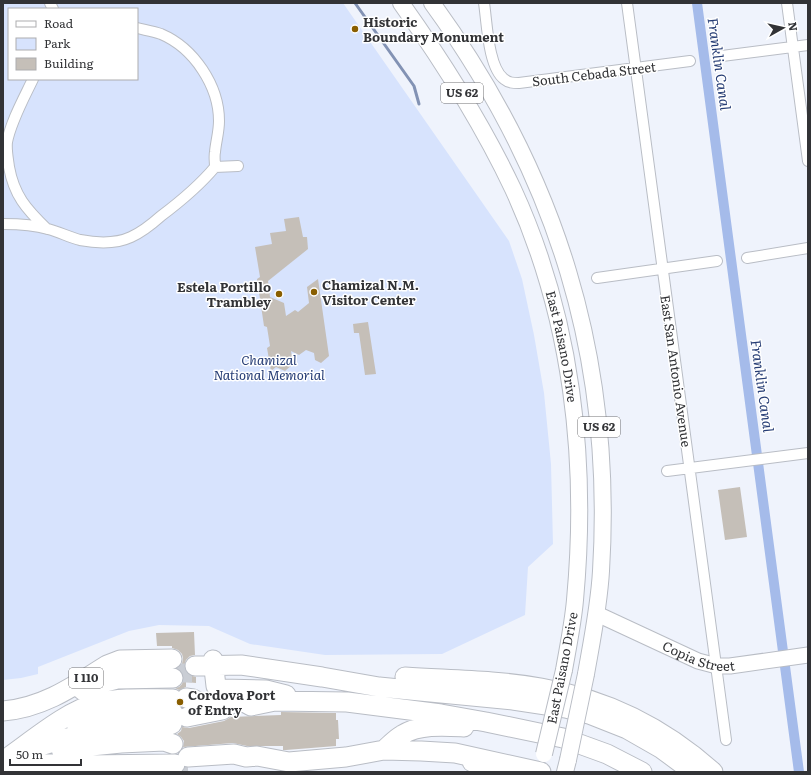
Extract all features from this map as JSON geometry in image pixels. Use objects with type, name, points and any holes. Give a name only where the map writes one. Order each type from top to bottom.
[{"type":"highway","name":"I 110","points":[[35,753],[43,726],[57,716],[69,700],[107,665],[120,660],[189,690],[222,710],[236,700],[240,700],[251,706],[275,701],[352,702],[486,722],[520,729]]},
{"type":"highway","name":"I 110","points":[[5,758],[61,732],[100,717],[125,714],[189,690],[242,660],[274,666],[283,674],[322,677]]},
{"type":"highway","name":"I 110","points":[[69,700],[96,677],[134,668],[189,690]]},
{"type":"highway","points":[[322,677],[380,676],[480,681],[541,688],[575,696],[613,708],[637,719],[670,739],[713,772]]},
{"type":"highway","points":[[322,677],[379,687],[513,700],[566,708],[589,714],[627,729],[662,749],[693,772]]},
{"type":"highway","name":"I 110","points":[[3,711],[25,708],[109,680],[124,678],[189,690]]},
{"type":"highway","points":[[189,690],[216,686],[221,689],[266,690],[279,692],[307,702]]},
{"type":"highway","name":"I 110","points":[[46,701],[69,700],[90,696],[102,691],[131,687],[189,690]]},
{"type":"highway","name":"I 110","points":[[35,753],[56,723],[96,703],[189,690]]},
{"type":"highway","name":"I 110","points":[[5,758],[91,731],[165,727],[189,690]]},
{"type":"highway","points":[[384,750],[402,735],[414,730],[435,727],[520,729],[563,738],[607,754],[642,772]]},
{"type":"highway","points":[[5,758],[77,746],[164,741],[184,758]]},
{"type":"highway","points":[[35,753],[72,770],[121,772],[184,758],[234,754],[246,757],[257,756],[289,762],[346,757],[384,750],[455,753],[541,767]]},
{"type":"main road","name":"East Paisano Drive","points":[[401,3],[433,49],[478,121],[513,188],[540,257],[551,293],[566,354],[574,412],[580,491],[578,560],[575,602],[564,670],[541,767]]},
{"type":"main road","name":"East Paisano Drive","points":[[432,3],[485,83],[528,164],[554,227],[579,310],[592,377],[600,433],[602,469],[603,520],[601,572],[586,674],[566,766]]},
{"type":"main road","points":[[578,560],[585,576],[583,594],[584,603],[587,608],[596,614]]},
{"type":"main road","name":"Copia Street","points":[[596,614],[698,661],[716,666],[803,656]]},
{"type":"main road","points":[[439,753],[494,772]]},
{"type":"street","name":"South Cebada Street","points":[[484,3],[491,56],[494,65],[500,76],[511,83],[636,69],[690,61]]},
{"type":"street","name":"East San Antonio Avenue","points":[[627,3],[726,740]]},
{"type":"street","points":[[787,3],[808,160]]},
{"type":"street","points":[[3,224],[47,228],[80,240],[98,242],[115,241],[130,237],[144,229],[178,204],[204,180],[215,167],[214,152],[218,134],[218,113],[214,93],[205,74],[192,56],[174,41],[162,34],[138,28]]},
{"type":"street","points":[[722,56],[808,45]]},
{"type":"street","points":[[34,80],[15,119],[5,146],[11,178],[17,195],[26,208],[47,228]]},
{"type":"street","points":[[215,167],[238,166]]},
{"type":"street","points":[[747,258],[808,248]]},
{"type":"street","points":[[597,278],[716,261]]},
{"type":"street","points":[[667,471],[808,453]]},
{"type":"green space","name":"Chamizal National Memorial","points":[[3,3],[343,3],[509,241],[522,279],[544,393],[551,464],[553,544],[528,567],[525,615],[442,654],[325,655],[250,644],[209,626],[159,625],[129,631],[38,667],[38,674],[3,680]]},
{"type":"building","name":"Chamizal N.M. Visitor Center","points":[[299,217],[303,237],[307,237],[308,249],[268,281],[270,297],[284,303],[286,316],[295,310],[298,312],[309,303],[307,287],[318,279],[329,356],[321,363],[315,360],[314,353],[306,350],[299,355],[291,351],[293,364],[285,371],[276,367],[271,371],[267,348],[270,346],[267,327],[264,326],[257,279],[260,277],[255,247],[272,244],[270,233],[286,231],[284,219]]},
{"type":"building","points":[[368,322],[376,374],[365,375],[359,333],[354,333],[353,324]]},
{"type":"building","points":[[740,487],[747,537],[725,540],[718,490]]},
{"type":"building","points":[[194,632],[195,655],[190,656],[186,660],[184,667],[189,675],[196,677],[196,683],[186,682],[186,687],[179,690],[175,688],[182,684],[184,678],[182,672],[178,668],[182,664],[182,654],[178,650],[172,648],[172,646],[157,646],[156,633]]},
{"type":"building","points":[[281,712],[336,713],[339,739],[336,739],[336,746],[283,750],[283,746],[247,746],[233,743],[183,747],[184,741],[177,734],[181,731],[182,727],[189,728],[224,721],[231,717],[281,715]]},
{"type":"waterway","points":[[355,3],[414,86],[419,104]]},
{"type":"waterway","name":"Franklin Canal","points":[[697,3],[799,772]]},
{"type":"tunnel","points":[[173,673],[196,673]]},
{"type":"tunnel","points":[[175,770],[188,769]]},
{"type":"place","name":"Historic Boundary Monument","points":[[355,29]]},
{"type":"place","name":"Chamizal N.M. Visitor Center","points":[[314,292]]},
{"type":"place","name":"Estela Portillo Trambley","points":[[279,294]]},
{"type":"place","name":"Cordova Port of Entry","points":[[180,702]]}]
